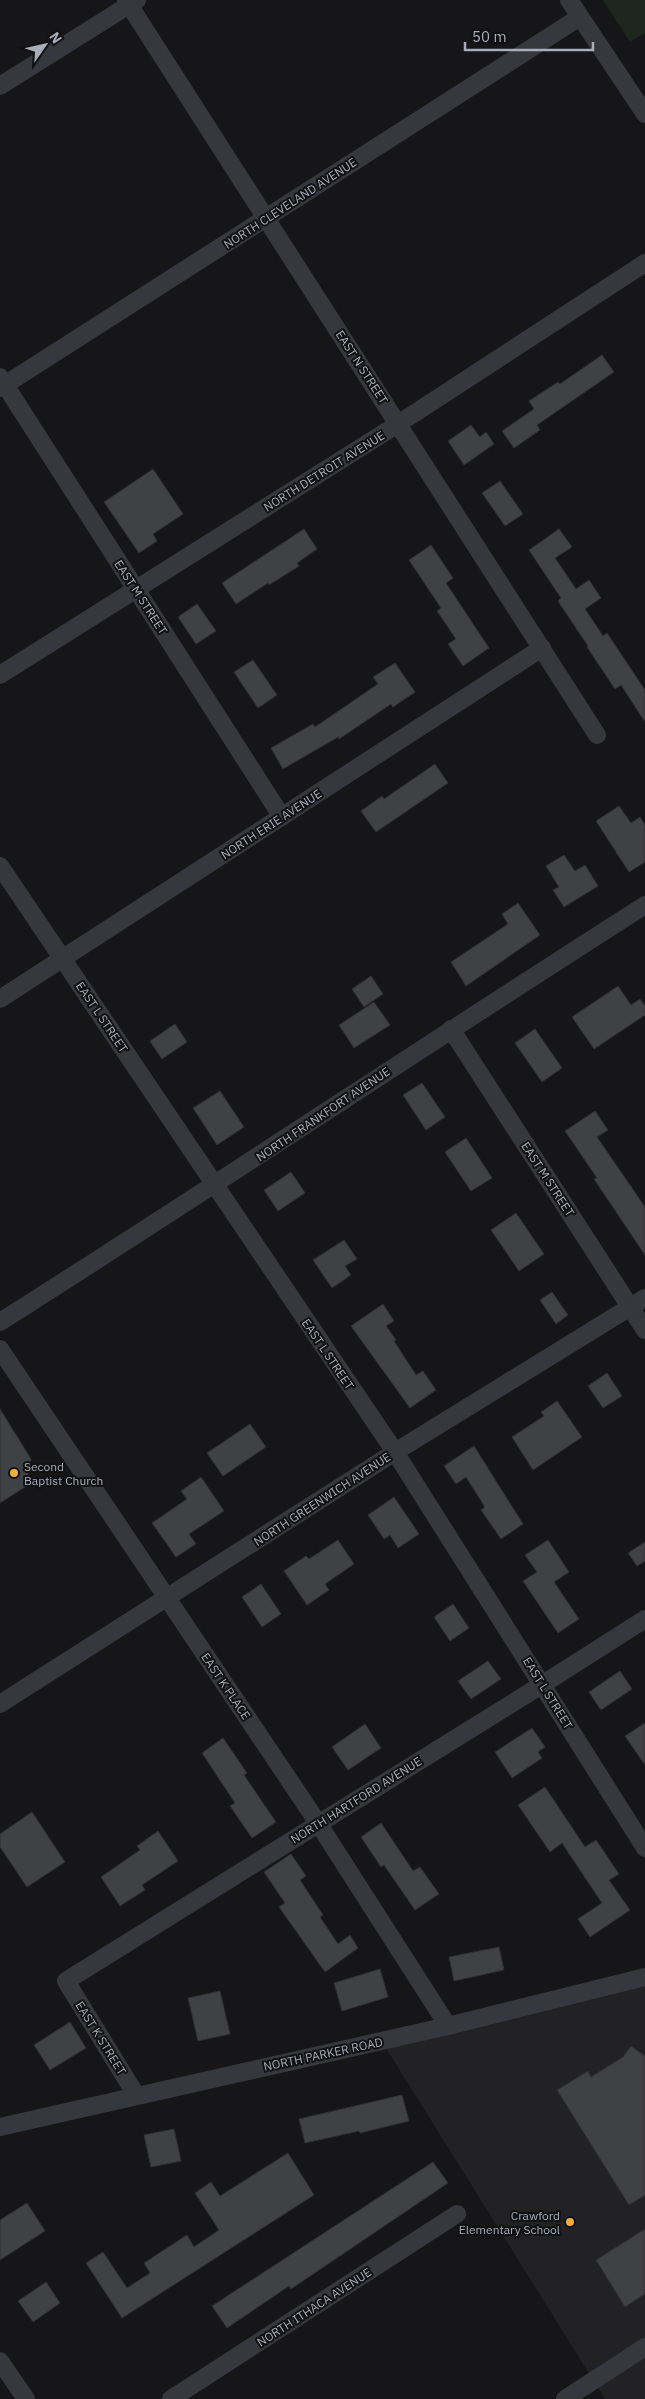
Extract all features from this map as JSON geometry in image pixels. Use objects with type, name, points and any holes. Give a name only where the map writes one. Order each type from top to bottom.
[{"type":"street","points":[[569,0],[645,114]]},
{"type":"street","points":[[0,86],[130,2]]},
{"type":"street","name":"EAST N STREET","points":[[130,2],[266,219],[598,734]]},
{"type":"street","name":"NORTH CLEVELAND AVENUE","points":[[2,384],[266,219],[580,17]]},
{"type":"street","name":"NORTH DETROIT AVENUE","points":[[0,674],[398,424],[645,263]]},
{"type":"street","name":"EAST M STREET","points":[[2,384],[282,817]]},
{"type":"street","name":"NORTH ERIE AVENUE","points":[[0,999],[64,960],[542,648]]},
{"type":"street","name":"EAST L STREET","points":[[0,866],[395,1452],[645,1848]]},
{"type":"street","name":"NORTH FRANKFORT AVENUE","points":[[0,1322],[214,1186],[451,1029],[645,906]]},
{"type":"street","name":"EAST M STREET","points":[[451,1029],[638,1302],[645,1330]]},
{"type":"street","name":"NORTH GREENWICH AVENUE","points":[[0,1704],[395,1452],[638,1302]]},
{"type":"street","name":"EAST K PLACE","points":[[0,1349],[318,1823],[448,2026]]},
{"type":"street","name":"NORTH HARTFORD AVENUE","points":[[66,1981],[645,1619]]},
{"type":"street","name":"NORTH PARKER ROAD","points":[[0,2127],[448,2026],[645,1977]]},
{"type":"street","name":"EAST K STREET","points":[[66,1981],[136,2095]]},
{"type":"street","name":"NORTH ITHACA AVENUE","points":[[171,2399],[457,2214]]},
{"type":"street","points":[[565,2399],[645,2347]]},
{"type":"street","points":[[0,2361],[26,2399]]},
{"type":"shaded area","points":[[603,0],[645,0],[645,33],[630,42]]},
{"type":"shaded area","name":"Crawford Elementary School","points":[[645,1982],[645,2399],[605,2399],[384,2045]]},
{"type":"building","points":[[602,355],[614,372],[537,425],[540,430],[514,448],[502,431],[534,409],[529,401],[558,382],[560,384]]},
{"type":"building","points":[[471,425],[480,437],[486,432],[494,444],[464,465],[448,441]]},
{"type":"building","points":[[153,469],[183,514],[153,534],[157,541],[139,553],[104,502]]},
{"type":"building","points":[[500,481],[523,514],[505,526],[482,493]]},
{"type":"building","points":[[304,529],[317,549],[297,563],[299,566],[236,604],[222,583]]},
{"type":"building","points":[[559,529],[572,547],[555,558],[576,589],[589,580],[601,598],[585,609],[603,636],[607,633],[645,690],[645,722],[621,685],[615,689],[558,601],[561,598],[529,550]]},
{"type":"building","points":[[431,545],[453,578],[446,583],[489,648],[463,666],[448,644],[456,639],[437,611],[441,608],[409,560]]},
{"type":"building","points":[[197,604],[216,631],[196,644],[178,617]]},
{"type":"building","points":[[253,660],[277,695],[258,708],[234,672]]},
{"type":"building","points":[[395,663],[415,692],[393,707],[391,704],[339,739],[338,737],[283,769],[271,748],[313,724],[315,727],[378,684],[373,677]]},
{"type":"building","points":[[435,764],[448,783],[376,832],[361,811],[382,796],[384,799]]},
{"type":"building","points":[[619,806],[631,823],[640,817],[645,825],[645,862],[629,872],[596,821]]},
{"type":"building","points":[[564,855],[575,871],[585,865],[598,886],[564,907],[553,890],[559,887],[546,866]]},
{"type":"building","points":[[518,903],[540,935],[466,986],[451,962],[508,924],[502,914]]},
{"type":"building","points":[[371,976],[383,994],[364,1007],[352,989]]},
{"type":"building","points":[[618,986],[631,1005],[640,999],[645,1006],[645,1015],[594,1049],[572,1017]]},
{"type":"building","points":[[374,1002],[390,1025],[354,1048],[339,1025]]},
{"type":"building","points":[[175,1024],[187,1042],[162,1059],[150,1041]]},
{"type":"building","points":[[535,1029],[562,1068],[542,1082],[515,1043]]},
{"type":"building","points":[[422,1083],[445,1117],[426,1130],[403,1095]]},
{"type":"building","points":[[220,1091],[244,1127],[217,1145],[193,1108]]},
{"type":"building","points":[[595,1111],[608,1130],[597,1137],[645,1207],[645,1255],[594,1179],[597,1178],[565,1131]]},
{"type":"building","points":[[466,1138],[492,1178],[471,1191],[445,1152]]},
{"type":"building","points":[[291,1172],[305,1193],[278,1211],[264,1190]]},
{"type":"building","points":[[516,1213],[544,1254],[519,1271],[491,1230]]},
{"type":"building","points":[[344,1240],[357,1259],[345,1266],[351,1275],[332,1288],[313,1260]]},
{"type":"building","points":[[552,1292],[568,1315],[556,1324],[540,1300]]},
{"type":"building","points":[[383,1304],[394,1321],[386,1326],[396,1340],[394,1341],[416,1375],[423,1371],[436,1390],[410,1408],[351,1326]]},
{"type":"building","points":[[607,1373],[622,1396],[603,1408],[588,1386]]},
{"type":"building","points":[[557,1401],[582,1437],[533,1470],[512,1437],[544,1416],[541,1412]]},
{"type":"building","name":"Second Baptist Church","points":[[0,1409],[31,1459],[25,1487],[0,1503]]},
{"type":"building","points":[[250,1424],[266,1447],[223,1476],[207,1453]]},
{"type":"building","points":[[474,1446],[523,1524],[501,1539],[481,1510],[485,1507],[466,1477],[456,1484],[444,1466]]},
{"type":"building","points":[[201,1477],[224,1511],[189,1534],[196,1544],[176,1557],[152,1523],[187,1499],[181,1491]]},
{"type":"building","points":[[394,1497],[419,1534],[398,1548],[390,1535],[384,1539],[368,1515]]},
{"type":"building","points":[[338,1540],[354,1564],[325,1584],[329,1590],[307,1605],[284,1571],[306,1556],[309,1559]]},
{"type":"building","points":[[548,1540],[569,1572],[554,1582],[579,1619],[558,1633],[523,1581],[537,1572],[525,1555]]},
{"type":"building","points":[[645,1542],[645,1561],[637,1566],[628,1553]]},
{"type":"building","points":[[261,1584],[281,1614],[262,1627],[242,1597]]},
{"type":"building","points":[[453,1604],[469,1628],[450,1641],[434,1617]]},
{"type":"building","points":[[488,1661],[501,1679],[471,1699],[458,1681]]},
{"type":"building","points":[[620,1671],[632,1689],[601,1710],[589,1692]]},
{"type":"building","points":[[645,1723],[645,1765],[625,1736]]},
{"type":"building","points":[[365,1724],[381,1748],[348,1770],[332,1747]]},
{"type":"building","points":[[532,1728],[545,1747],[538,1752],[542,1758],[512,1778],[495,1752]]},
{"type":"building","points":[[223,1738],[247,1773],[244,1775],[276,1822],[252,1838],[230,1806],[235,1803],[202,1753]]},
{"type":"building","points":[[545,1787],[585,1847],[596,1840],[619,1874],[609,1880],[630,1910],[590,1937],[578,1919],[602,1903],[562,1843],[550,1852],[518,1805]]},
{"type":"building","points":[[32,1812],[65,1862],[27,1887],[0,1847],[0,1834]]},
{"type":"building","points":[[381,1823],[413,1871],[420,1867],[439,1894],[415,1910],[384,1865],[381,1867],[361,1837]]},
{"type":"building","points":[[158,1831],[178,1861],[142,1885],[145,1890],[120,1906],[101,1877],[140,1850],[137,1846]]},
{"type":"building","points":[[291,1854],[306,1876],[300,1880],[323,1915],[320,1917],[338,1944],[350,1935],[358,1948],[325,1972],[279,1907],[285,1903],[264,1872]]},
{"type":"building","points":[[499,1947],[504,1970],[454,1981],[449,1957]]},
{"type":"building","points":[[380,1969],[388,1997],[342,2011],[334,1983]]},
{"type":"building","points":[[220,1991],[230,2034],[198,2041],[188,1998]]},
{"type":"building","points":[[70,2022],[86,2048],[50,2070],[34,2045]]},
{"type":"building","points":[[631,2046],[645,2056],[645,2195],[629,2205],[557,2090],[588,2071],[591,2077],[623,2057]]},
{"type":"building","points":[[402,2095],[409,2121],[360,2133],[359,2131],[305,2143],[299,2119]]},
{"type":"building","points":[[174,2129],[181,2161],[151,2167],[144,2135]]},
{"type":"building","points":[[288,2153],[314,2195],[122,2318],[86,2263],[103,2252],[127,2288],[150,2273],[144,2263],[187,2235],[194,2247],[219,2230],[195,2193],[211,2182],[220,2196]]},
{"type":"building","points":[[433,2162],[448,2183],[291,2289],[289,2286],[227,2328],[212,2306]]},
{"type":"building","points":[[27,2203],[45,2231],[0,2260],[0,2220]]},
{"type":"building","points":[[645,2229],[645,2294],[625,2307],[596,2260]]},
{"type":"building","points":[[46,2282],[60,2303],[33,2322],[18,2301]]},
{"type":"place","name":"Second Baptist Church","points":[[14,1473]]},
{"type":"place","name":"Crawford Elementary School","points":[[570,2222]]}]
